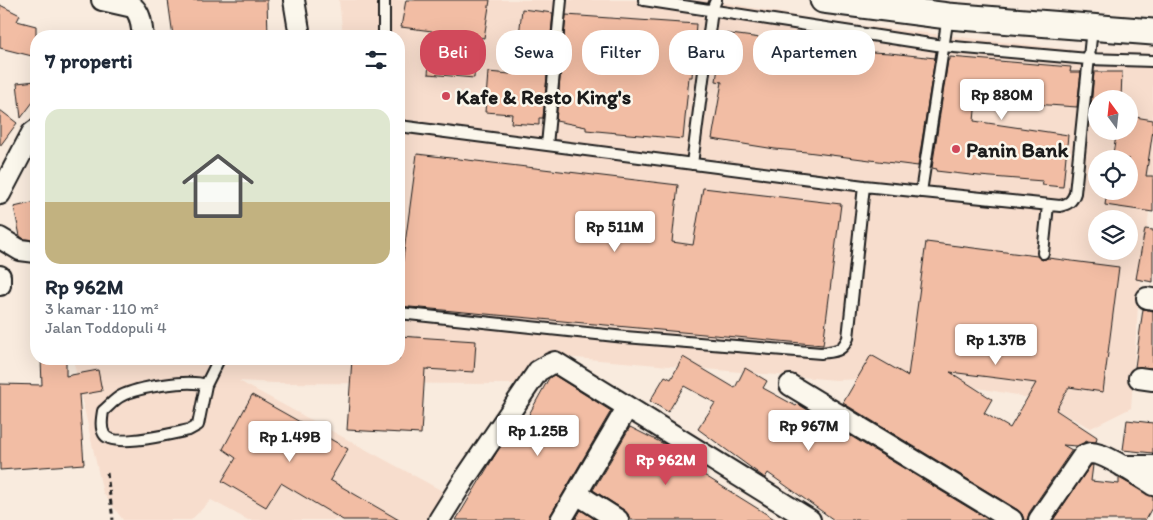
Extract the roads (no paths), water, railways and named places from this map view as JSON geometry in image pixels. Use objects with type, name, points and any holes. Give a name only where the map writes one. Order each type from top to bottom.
[{"type":"street","points":[[102,0],[134,7],[140,14],[142,30]]},
{"type":"street","points":[[294,0],[299,30]]},
{"type":"street","points":[[822,0],[948,16],[1153,32]]},
{"type":"street","points":[[0,194],[30,137]]},
{"type":"street","points":[[0,238],[20,250],[30,251]]},
{"type":"street","points":[[0,276],[0,285]]},
{"type":"street","points":[[439,520],[538,371],[555,362],[810,520]]},
{"type":"street","points":[[790,385],[1012,520]]},
{"type":"street","points":[[561,520],[627,408]]},
{"type":"street","points":[[1039,520],[1083,456],[1092,453],[1122,466],[1153,485]]},
{"type":"street","points":[[1122,466],[1153,466]]},
{"type":"street","points":[[577,494],[618,520]]},
{"type":"lane","points":[[384,0],[384,30]]},
{"type":"lane","points":[[547,145],[561,0]]},
{"type":"lane","points":[[644,0],[943,46],[1088,59],[1153,61]]},
{"type":"lane","points":[[692,164],[712,10],[716,0]]},
{"type":"lane","points":[[922,192],[948,16]]},
{"type":"lane","points":[[405,127],[864,186],[1048,205],[1068,205],[1076,194],[1092,28]]},
{"type":"lane","points":[[405,314],[625,337],[821,353],[834,352],[841,349],[848,338],[864,186]]},
{"type":"lane","points":[[1043,253],[1048,205]]},
{"type":"lane","points":[[206,386],[198,382],[181,383],[122,395],[103,411],[102,425],[105,436],[111,440],[123,441],[189,430],[198,425],[206,386],[216,365]]},
{"type":"place","name":"Kafe & Resto King's","points":[[446,96]]},
{"type":"place","name":"Panin Bank","points":[[956,149]]}]
